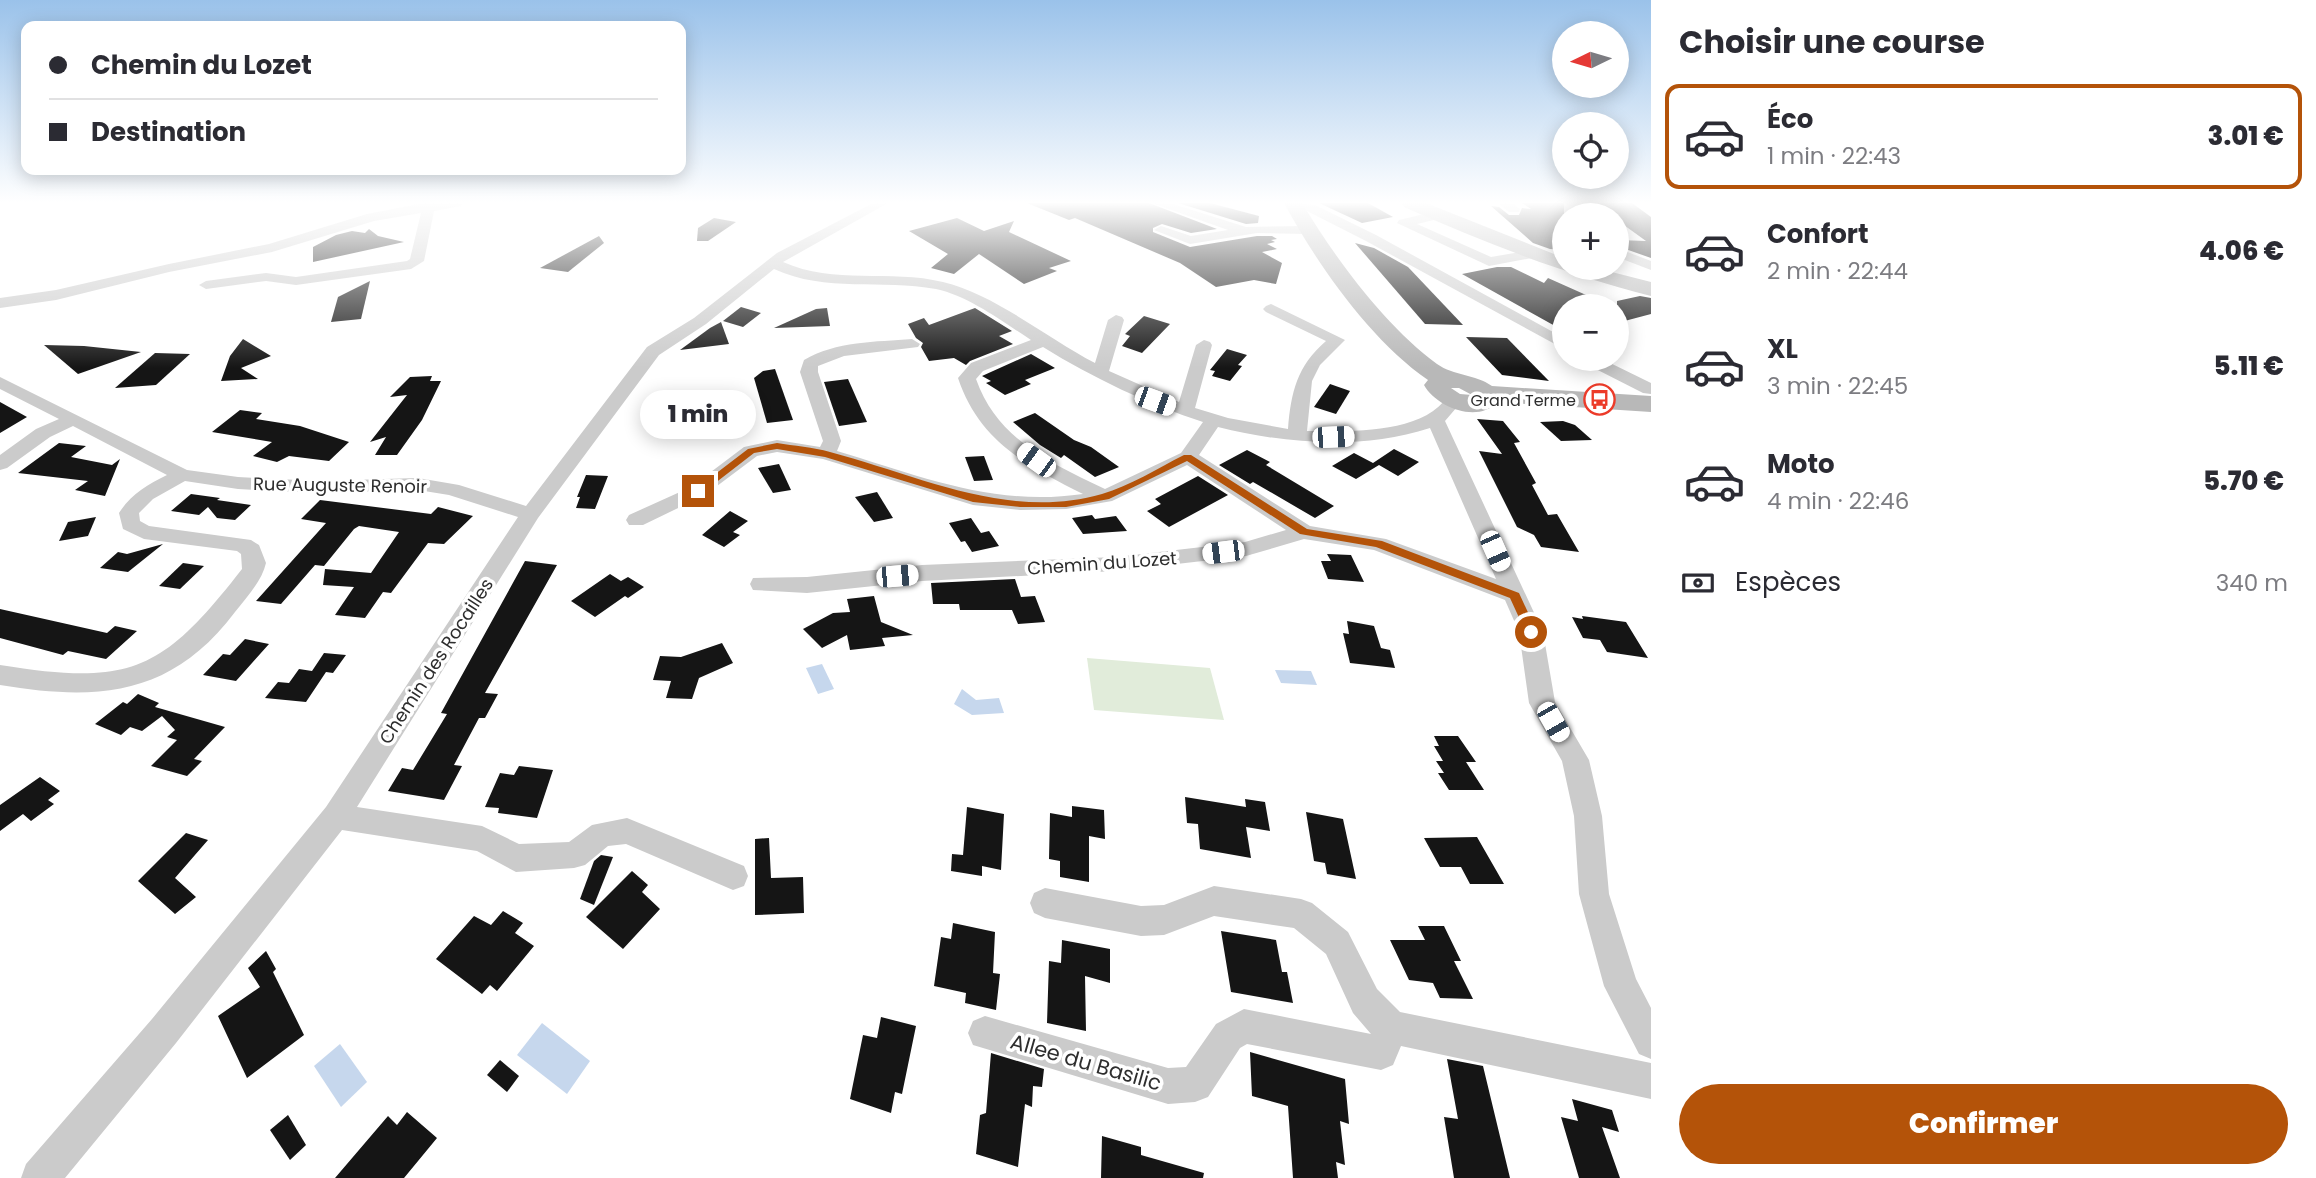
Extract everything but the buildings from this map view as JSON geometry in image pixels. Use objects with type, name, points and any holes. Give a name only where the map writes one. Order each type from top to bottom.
[{"type":"street","points":[[0,303],[56,295],[221,258]]},
{"type":"street","points":[[206,285],[266,277],[296,281],[411,265],[418,258]]},
{"type":"street","name":"Chemin des Rocailles","points":[[40,1178],[172,1022],[336,816],[530,514],[653,351],[699,321],[781,258]]},
{"type":"street","points":[[1330,258],[1407,351],[1449,390],[1480,403],[1485,400],[1485,393],[1651,395]]},
{"type":"street","points":[[1407,258],[1552,337]]},
{"type":"street","points":[[1480,258],[1489,262],[1511,258]]},
{"type":"street","points":[[1632,258],[1651,266]]},
{"type":"street","points":[[772,263],[799,273],[947,288],[1155,401],[1213,421],[1255,431],[1359,436],[1407,428],[1436,420],[1449,410],[1449,390]]},
{"type":"street","points":[[1621,280],[1651,289]]},
{"type":"street","points":[[1271,309],[1337,340],[1313,359],[1299,390],[1297,435]]},
{"type":"street","points":[[1100,373],[1116,320]]},
{"type":"street","points":[[1044,341],[977,367],[967,378],[975,402],[995,430],[1036,460],[1105,496]]},
{"type":"street","points":[[826,454],[832,441],[809,372],[810,364],[822,356],[836,353],[912,344]]},
{"type":"street","points":[[1185,412],[1204,345]]},
{"type":"street","points":[[1610,371],[1651,395]]},
{"type":"street","name":"Rue Auguste Renoir","points":[[0,382],[182,475],[238,483],[318,487],[418,484],[452,489],[530,514]]},
{"type":"street","points":[[0,464],[43,433],[74,419]]},
{"type":"street","points":[[1436,420],[1531,632],[1542,703],[1575,760],[1588,816],[1594,894],[1621,986],[1651,1042]]},
{"type":"street","points":[[636,520],[698,491],[751,451],[782,446],[826,454],[973,499],[1020,504],[1066,503],[1105,496],[1188,457],[1213,421]]},
{"type":"street","points":[[1188,457],[1304,532]]},
{"type":"street","points":[[0,675],[57,685],[112,684],[165,663],[200,637],[253,571],[256,563],[251,550],[243,545],[144,532],[130,524],[129,513],[136,502],[182,475]]},
{"type":"street","name":"Chemin du Lozet","points":[[761,584],[807,585],[922,573],[1116,564],[1246,549],[1304,532],[1378,544],[1515,596]]},
{"type":"street","points":[[336,816],[482,839],[516,858],[574,855],[602,834],[627,831],[733,876]]},
{"type":"street","points":[[1045,903],[1141,921],[1164,920],[1214,901],[1301,914],[1337,943],[1365,1001],[1391,1027],[1651,1081]]},
{"type":"street","name":"Allee du Basilic","points":[[985,1033],[1167,1086],[1195,1084],[1228,1036],[1244,1026],[1381,1053],[1391,1027]]},
{"type":"green space","points":[[1087,658],[1210,668],[1224,720],[1094,710]]},
{"type":"water","points":[[822,664],[834,689],[818,694],[806,668]]},
{"type":"water","points":[[1275,670],[1311,671],[1317,685],[1281,683]]},
{"type":"water","points":[[962,689],[976,700],[999,698],[1004,713],[972,715],[954,704]]},
{"type":"water","points":[[542,1023],[590,1061],[567,1094],[517,1055]]},
{"type":"water","points":[[340,1044],[367,1082],[341,1107],[314,1066]]},
{"type":"place","name":"Grand Terme","points":[[1599,400]]},
{"type":"route","points":[[698,491],[751,451],[777,446],[826,454],[973,499],[1020,504],[1066,503],[1105,496],[1188,457],[1304,532],[1378,544],[1515,596],[1531,632]]}]
